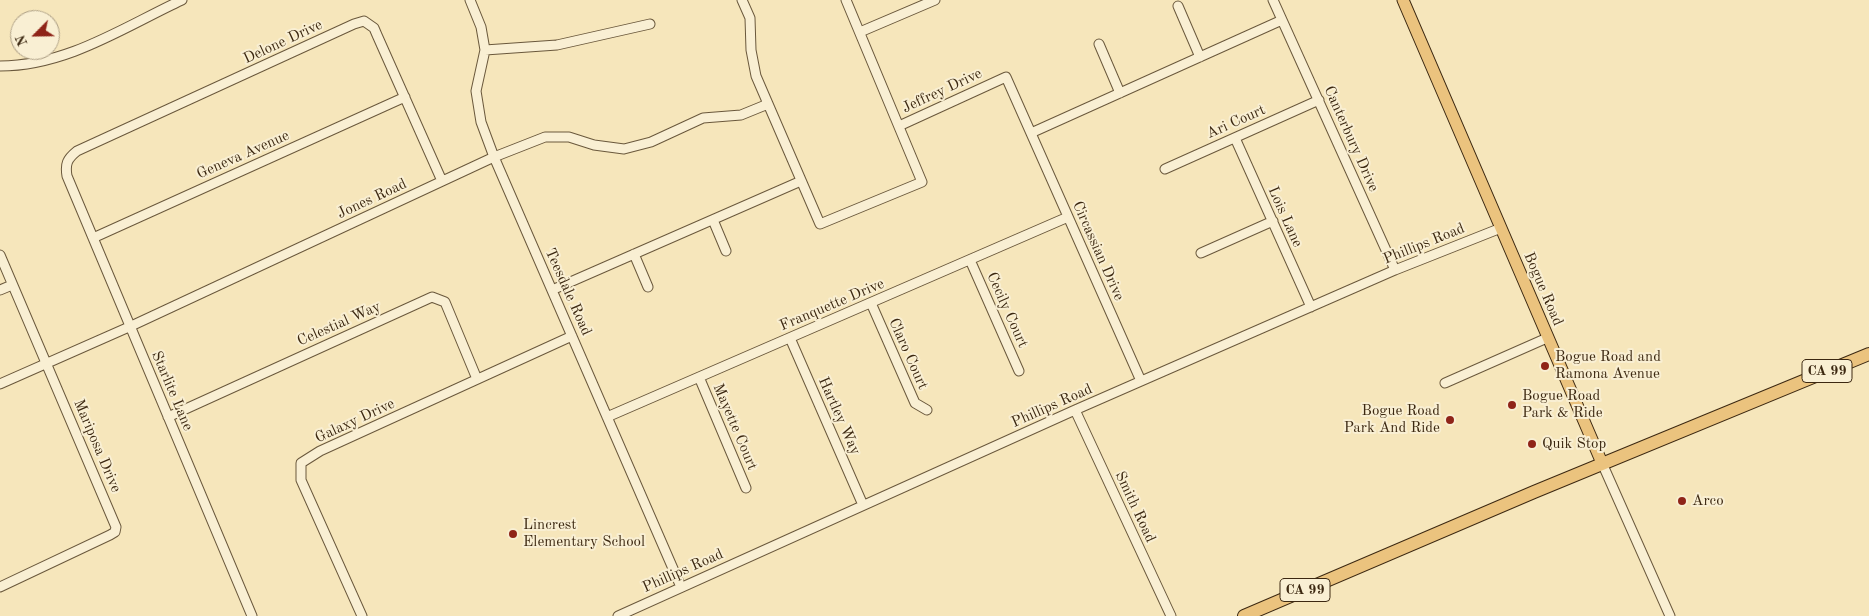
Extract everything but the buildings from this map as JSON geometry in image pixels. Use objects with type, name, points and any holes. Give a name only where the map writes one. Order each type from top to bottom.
[{"type":"highway","name":"CA 99","points":[[1244,616],[1602,464],[1869,354]]},
{"type":"main road","name":"Bogue Road","points":[[1403,0],[1602,464]]},
{"type":"street","name":"Teesdale Road","points":[[470,0],[481,27],[485,50],[476,91],[481,122],[494,157],[681,587]]},
{"type":"street","points":[[552,290],[801,181],[756,76],[751,50],[750,18],[742,0]]},
{"type":"street","points":[[846,0],[899,126]]},
{"type":"street","points":[[860,32],[935,0]]},
{"type":"street","points":[[1031,133],[1282,20],[1273,0]]},
{"type":"street","points":[[0,66],[38,63],[84,48],[177,1]]},
{"type":"street","points":[[1178,6],[1200,57]]},
{"type":"street","name":"Canterbury Drive","points":[[1282,20],[1395,270]]},
{"type":"street","name":"Delone Drive","points":[[67,176],[65,165],[77,152],[364,21],[374,28],[442,181]]},
{"type":"street","points":[[485,50],[557,45],[650,24]]},
{"type":"street","points":[[1099,44],[1120,93]]},
{"type":"street","name":"Jeffrey Drive","points":[[801,181],[820,224],[922,182],[899,126],[1006,77],[1031,133]]},
{"type":"street","name":"Geneva Avenue","points":[[93,238],[405,97]]},
{"type":"street","name":"Ari Court","points":[[1165,169],[1318,100]]},
{"type":"street","name":"Jones Road","points":[[0,384],[46,362],[129,327],[494,157],[545,137],[569,137],[594,145],[624,149],[651,142],[703,118],[740,116],[768,104]]},
{"type":"street","name":"Circassian Drive","points":[[1031,133],[1141,381]]},
{"type":"street","name":"Lois Lane","points":[[1235,138],[1311,307]]},
{"type":"street","name":"Starlite Lane","points":[[67,176],[252,616]]},
{"type":"street","name":"Franquette Drive","points":[[607,417],[1068,217]]},
{"type":"street","points":[[712,220],[726,251]]},
{"type":"street","points":[[1201,253],[1272,221]]},
{"type":"street","name":"Phillips Road","points":[[623,615],[681,587],[1075,410],[1395,270],[1501,228]]},
{"type":"street","points":[[634,254],[648,287]]},
{"type":"street","name":"Mariposa Drive","points":[[0,255],[116,527],[115,532],[110,535],[0,587]]},
{"type":"street","name":"Cecily Court","points":[[970,260],[1019,371]]},
{"type":"street","points":[[0,290],[12,285]]},
{"type":"street","name":"Celestial Way","points":[[168,417],[432,297],[445,302],[477,379]]},
{"type":"street","name":"Claro Court","points":[[871,303],[915,403],[927,410]]},
{"type":"street","name":"Galaxy Drive","points":[[362,616],[301,480],[301,462],[320,451],[572,336]]},
{"type":"street","name":"Hartley Way","points":[[790,338],[863,505]]},
{"type":"street","points":[[1445,383],[1548,338]]},
{"type":"street","name":"Mayette Court","points":[[699,377],[746,488]]},
{"type":"street","name":"Smith Road","points":[[1075,410],[1171,616]]},
{"type":"street","name":"Bogue Road","points":[[1602,464],[1670,616]]},
{"type":"place","name":"Bogue Road and Ramona Avenue","points":[[1545,366]]},
{"type":"place","name":"Bogue Road Park & Ride","points":[[1512,405]]},
{"type":"place","name":"Bogue Road Park And Ride","points":[[1450,420]]},
{"type":"place","name":"Quik Stop","points":[[1532,444]]},
{"type":"place","name":"Arco","points":[[1682,501]]},
{"type":"place","name":"Lincrest Elementary School","points":[[513,534]]}]
